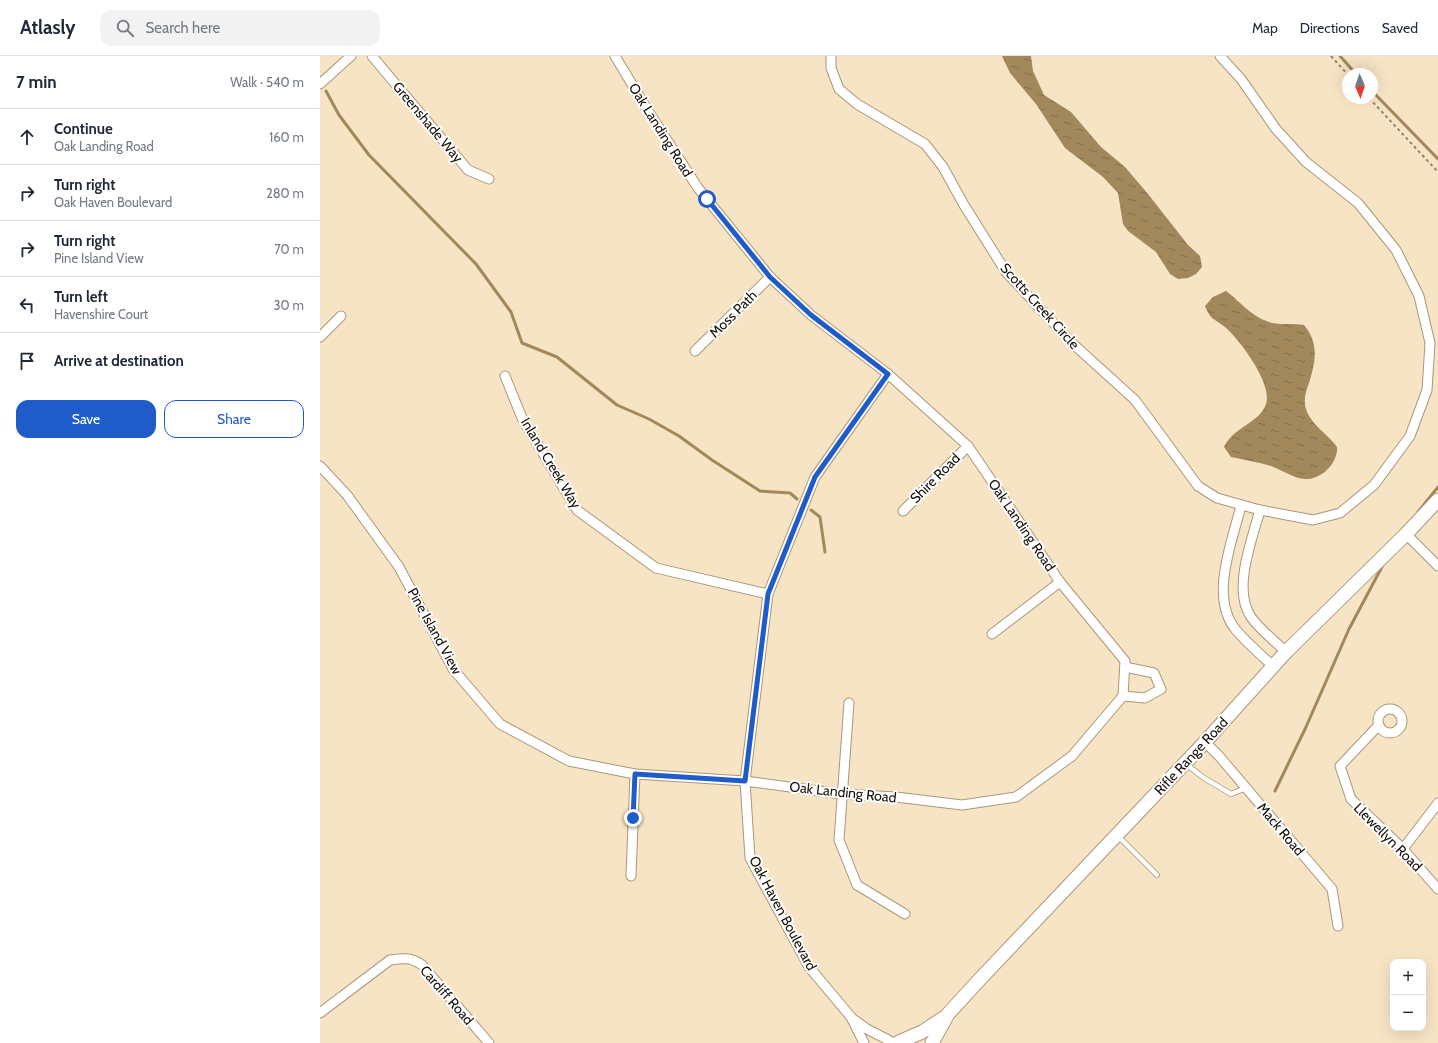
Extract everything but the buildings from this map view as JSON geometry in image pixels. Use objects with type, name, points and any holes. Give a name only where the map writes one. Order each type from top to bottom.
[{"type":"main road","name":"Rifle Range Road","points":[[897,1043],[922,1032],[948,1014],[1205,742],[1286,652],[1406,534],[1438,500]]},
{"type":"main road","name":"Rifle Range Road","points":[[932,1043],[948,1014]]},
{"type":"street","points":[[320,84],[352,56]]},
{"type":"street","name":"Greenshade Way","points":[[372,56],[468,170],[489,179]]},
{"type":"street","name":"Oak Landing Road","points":[[615,56],[648,111],[698,188],[770,277],[811,315],[888,374],[968,446],[1060,582],[1125,661],[1125,667]]},
{"type":"street","name":"Scotts Creek Circle","points":[[831,56],[831,68],[839,89],[857,104],[925,144],[943,167],[964,205],[1006,272],[1072,343],[1135,400],[1198,486],[1217,498],[1241,506],[1313,520],[1340,513],[1374,485],[1410,436],[1427,390],[1430,343],[1419,296],[1396,250],[1358,203],[1306,162],[1276,129],[1241,79],[1220,56]]},
{"type":"street","name":"Moss Path","points":[[695,351],[770,277]]},
{"type":"street","points":[[320,337],[341,316]]},
{"type":"street","name":"Oak Haven Boulevard","points":[[888,374],[815,477],[768,594],[745,781],[750,858],[809,967],[851,1017],[867,1029],[897,1043]]},
{"type":"street","name":"Inland Creek Way","points":[[505,376],[522,418],[577,510],[656,568],[768,594]]},
{"type":"street","name":"Shire Road","points":[[903,511],[968,446]]},
{"type":"street","name":"Pine Island View","points":[[320,466],[347,495],[400,567],[453,669],[500,724],[570,762],[635,774],[745,781]]},
{"type":"street","points":[[1241,506],[1223,578],[1224,607],[1235,629],[1274,667]]},
{"type":"street","points":[[1260,510],[1243,580],[1243,602],[1251,618],[1286,652]]},
{"type":"street","points":[[1406,534],[1438,566]]},
{"type":"street","points":[[992,634],[1060,582]]},
{"type":"street","points":[[1125,667],[1154,673],[1161,689],[1145,698],[1123,696],[1125,667]]},
{"type":"street","name":"Oak Landing Road","points":[[745,781],[841,794],[896,796],[962,805],[1016,797],[1072,756],[1123,696]]},
{"type":"street","points":[[849,703],[841,794],[839,840],[858,885],[905,914]]},
{"type":"street","name":"Llewellyn Road","points":[[1379,725],[1340,766],[1351,799],[1403,849],[1438,889]]},
{"type":"street","name":"Mack Road","points":[[1205,742],[1332,889],[1338,926]]},
{"type":"street","points":[[631,876],[635,774]]},
{"type":"street","points":[[1403,849],[1438,803]]},
{"type":"street","name":"Cardiff Road","points":[[320,1013],[390,960],[404,958],[413,959],[422,965],[489,1043]]},
{"type":"street","name":"Oak Haven Boulevard","points":[[851,1017],[864,1043]]},
{"type":"lane","points":[[1185,763],[1204,778],[1231,794],[1246,788]]},
{"type":"lane","points":[[1117,835],[1157,875]]},
{"type":"path","points":[[1331,56],[1342,68]]},
{"type":"path","points":[[1375,104],[1438,172]]},
{"type":"water","points":[[1002,56],[1031,56],[1033,71],[1044,95],[1071,112],[1101,147],[1125,167],[1188,245],[1200,256],[1202,267],[1196,274],[1188,278],[1178,279],[1170,274],[1156,252],[1128,231],[1123,224],[1118,193],[1103,177],[1065,148],[1036,104],[1010,73]]},
{"type":"water","points":[[1226,291],[1259,318],[1273,323],[1304,325],[1309,332],[1315,352],[1313,367],[1305,396],[1305,406],[1308,415],[1337,447],[1337,453],[1332,464],[1318,476],[1302,479],[1271,466],[1231,457],[1224,447],[1234,434],[1263,411],[1266,404],[1267,395],[1265,385],[1254,363],[1231,333],[1211,317],[1205,306],[1213,297]]},
{"type":"waterway","points":[[1340,56],[1351,68]]},
{"type":"waterway","points":[[326,91],[339,115],[369,155],[476,264],[511,312],[522,343],[557,357],[617,405],[649,419],[679,436],[712,460],[760,491],[790,493],[797,499]]},
{"type":"waterway","points":[[1378,97],[1438,159]]},
{"type":"waterway","points":[[1418,512],[1438,487]]},
{"type":"waterway","points":[[811,510],[820,517],[825,552]]},
{"type":"waterway","points":[[1275,791],[1306,727],[1349,629],[1384,563]]},
{"type":"route","points":[[633,818],[635,774],[745,781],[768,594],[815,477],[888,374],[811,315],[770,277],[707,199]]}]
